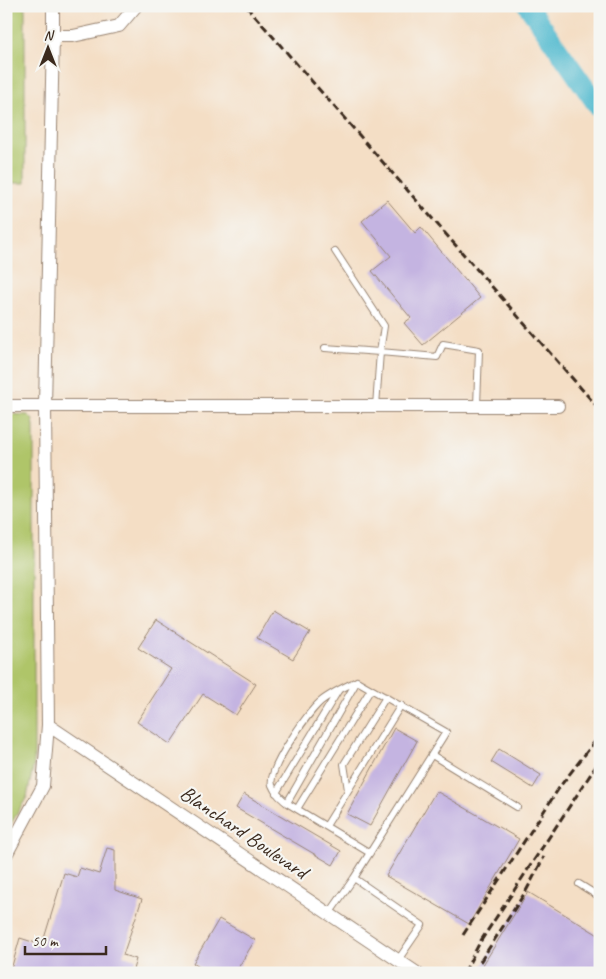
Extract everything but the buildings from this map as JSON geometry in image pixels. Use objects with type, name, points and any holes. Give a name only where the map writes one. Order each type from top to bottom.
[{"type":"street","points":[[6,855],[43,786],[48,725],[45,406],[53,6]]},
{"type":"street","points":[[53,36],[73,36],[119,26],[136,6]]},
{"type":"street","points":[[6,406],[558,406]]},
{"type":"street","name":"Blanchard Boulevard","points":[[48,725],[417,973]]},
{"type":"lane","points":[[336,251],[384,326],[376,406]]},
{"type":"lane","points":[[325,348],[437,357],[443,344],[478,350],[477,406]]},
{"type":"lane","points":[[329,914],[354,878],[446,732],[357,681]]},
{"type":"lane","points":[[357,681],[320,702],[305,719],[274,770],[271,783],[276,793],[287,803],[370,853]]},
{"type":"lane","points":[[287,803],[357,681]]},
{"type":"lane","points":[[297,809],[371,688]]},
{"type":"lane","points":[[276,793],[340,689]]},
{"type":"lane","points":[[348,790],[344,764],[386,697]]},
{"type":"lane","points":[[326,826],[401,705]]},
{"type":"lane","points":[[432,755],[516,807]]},
{"type":"lane","points":[[354,878],[422,925],[398,960]]},
{"type":"lane","points":[[580,884],[600,897]]},
{"type":"green space","points":[[6,6],[25,6],[25,183],[6,183]]},
{"type":"green space","points":[[6,414],[28,415],[33,420],[34,427],[34,763],[27,797],[6,832]]},
{"type":"waterway","points":[[528,6],[600,109]]},
{"type":"railway","points":[[246,6],[600,410]]},
{"type":"railway","points":[[463,935],[561,785],[600,735]]},
{"type":"railway","points":[[464,973],[480,942],[600,760]]},
{"type":"railway","points":[[480,962],[526,891],[544,857]]}]
